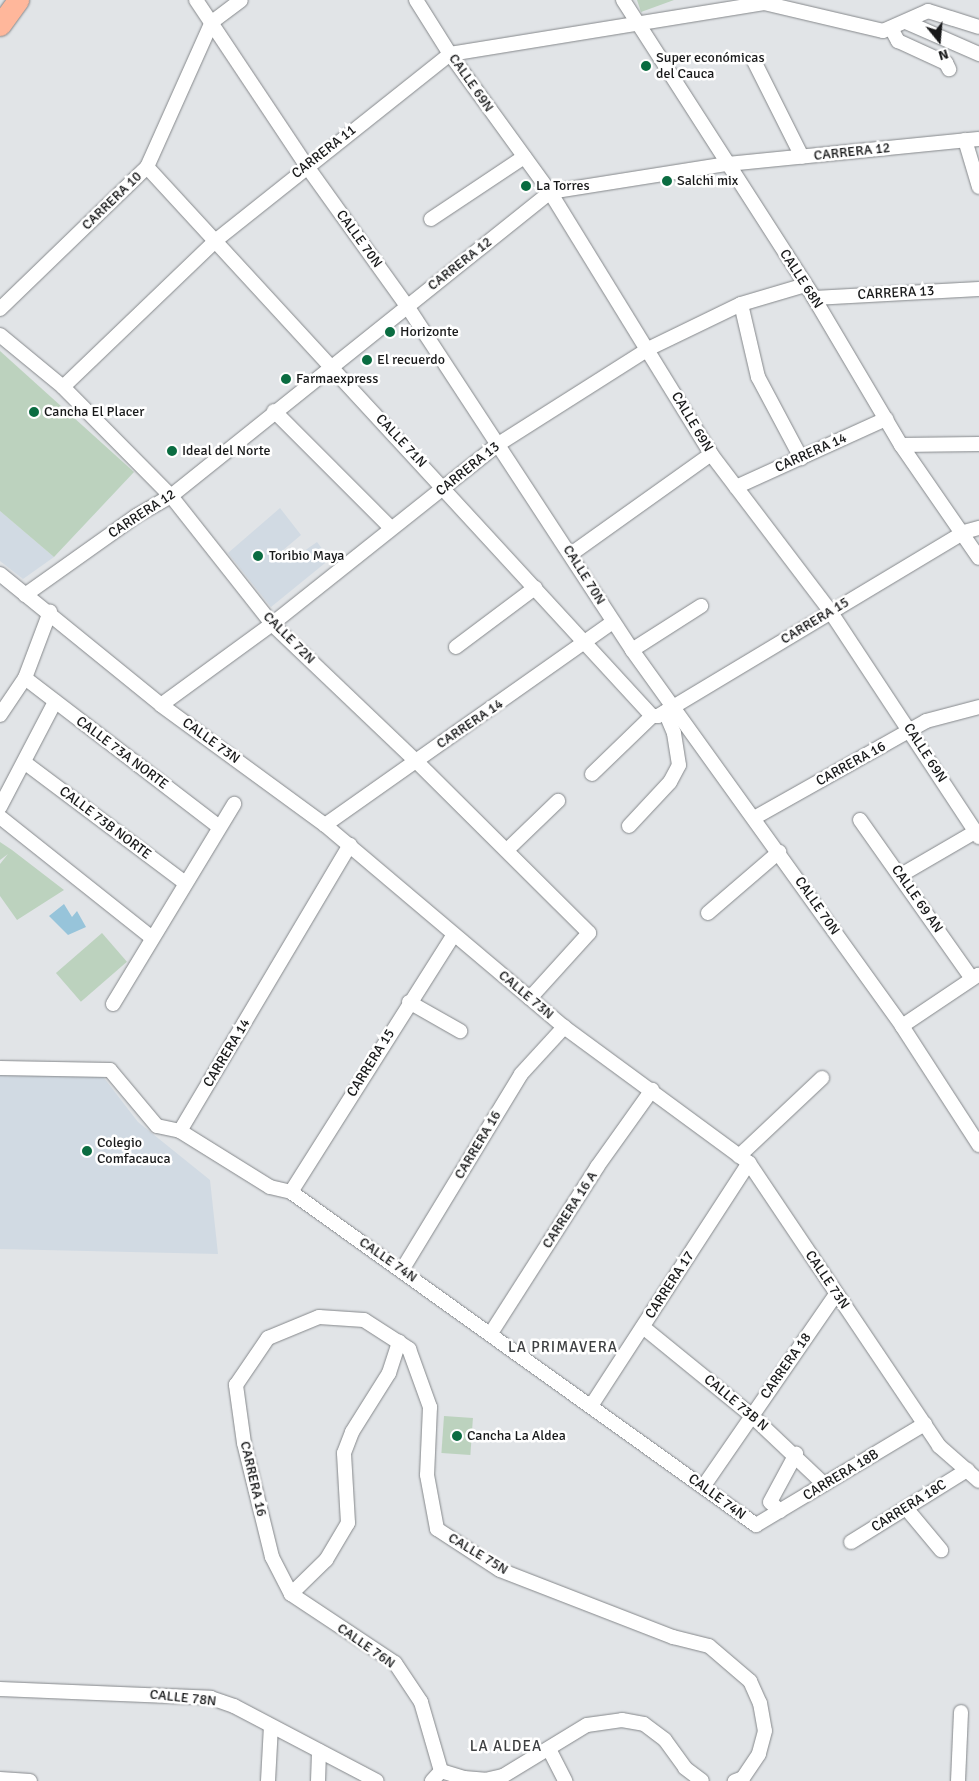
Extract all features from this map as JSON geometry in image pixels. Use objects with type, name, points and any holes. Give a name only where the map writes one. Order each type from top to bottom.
[{"type":"main road","points":[[0,25],[18,0]]},
{"type":"street","name":"CALLE 70N","points":[[196,0],[306,165],[406,306],[571,554],[632,650],[664,711],[754,818],[779,852],[902,1026],[979,1145]]},
{"type":"street","name":"CARRERA 10","points":[[0,308],[147,167],[212,22],[241,0]]},
{"type":"street","name":"CALLE 69N","points":[[416,0],[450,54],[550,192],[711,454],[830,612],[911,731],[977,834]]},
{"type":"street","name":"CALLE 68N","points":[[623,0],[806,285],[886,419],[964,532],[979,558]]},
{"type":"street","points":[[639,24],[764,1],[883,31],[928,11],[979,27]]},
{"type":"street","points":[[906,22],[979,54]]},
{"type":"street","name":"CARRERA 11","points":[[63,388],[215,241],[306,165],[450,54],[639,24]]},
{"type":"street","points":[[891,28],[898,41],[946,63],[949,69]]},
{"type":"street","points":[[754,61],[802,157]]},
{"type":"street","points":[[972,139],[979,187]]},
{"type":"street","name":"CARRERA 12","points":[[25,595],[136,516],[171,496],[331,365],[550,192],[727,164],[972,139]]},
{"type":"street","points":[[431,219],[524,157]]},
{"type":"street","name":"CALLE 71N","points":[[147,167],[446,489],[586,644],[664,711]]},
{"type":"street","name":"CARRERA 13","points":[[162,705],[272,624],[391,528],[446,489],[497,445],[648,350],[741,304],[806,285]]},
{"type":"street","name":"CARRERA 13","points":[[814,298],[979,289]]},
{"type":"street","points":[[741,304],[758,377],[800,458]]},
{"type":"street","name":"CALLE 72N","points":[[0,335],[63,388],[171,496],[272,624],[416,761],[589,933],[530,998]]},
{"type":"street","points":[[274,411],[391,528]]},
{"type":"street","name":"CARRERA 14","points":[[736,487],[886,419]]},
{"type":"street","points":[[902,444],[979,444]]},
{"type":"street","points":[[571,554],[711,454]]},
{"type":"street","name":"CARRERA 15","points":[[592,774],[664,711],[964,532],[979,528]]},
{"type":"street","name":"CALLE 73N","points":[[0,574],[25,595],[50,612],[162,705],[326,825],[454,936],[564,1027],[652,1090],[744,1160],[940,1446],[979,1481]]},
{"type":"street","points":[[456,647],[534,588]]},
{"type":"street","points":[[632,650],[701,606]]},
{"type":"street","points":[[0,715],[5,696],[25,678],[50,612]]},
{"type":"street","name":"CARRERA 14","points":[[326,825],[586,644],[613,622]]},
{"type":"street","name":"CALLE 73A NORTE","points":[[25,678],[219,827]]},
{"type":"street","points":[[0,807],[55,702]]},
{"type":"street","name":"CARRERA 16","points":[[754,818],[926,721],[979,707]]},
{"type":"street","points":[[629,826],[670,782],[679,765],[674,733],[664,711]]},
{"type":"street","name":"CALLE 73B NORTE","points":[[24,762],[185,883]]},
{"type":"street","points":[[506,850],[558,801]]},
{"type":"street","points":[[113,1004],[234,804]]},
{"type":"street","points":[[0,817],[152,938]]},
{"type":"street","name":"CALLE 69 AN","points":[[860,820],[975,977]]},
{"type":"street","points":[[901,875],[977,834]]},
{"type":"street","name":"CARRERA 14","points":[[180,1131],[350,845]]},
{"type":"street","points":[[708,913],[779,852]]},
{"type":"street","name":"CARRERA 15","points":[[291,1192],[409,1002],[454,936]]},
{"type":"street","points":[[902,1026],[975,977]]},
{"type":"street","points":[[409,1002],[460,1031]]},
{"type":"street","name":"CARRERA 16","points":[[402,1270],[521,1074],[564,1027]]},
{"type":"street","name":"CALLE 74N","points":[[0,1068],[110,1070],[157,1126],[180,1131],[270,1187],[291,1192],[491,1333],[756,1525]]},
{"type":"street","name":"CARRERA 17","points":[[591,1406],[643,1327],[744,1160],[822,1078]]},
{"type":"street","name":"CARRERA 16 A","points":[[491,1333],[597,1167],[652,1090]]},
{"type":"street","name":"CARRERA 18","points":[[703,1487],[836,1294]]},
{"type":"street","name":"CALLE 75N","points":[[268,1338],[319,1317],[364,1320],[409,1349],[430,1406],[427,1475],[437,1529],[500,1570],[673,1637],[709,1646],[731,1663],[750,1681],[760,1703],[765,1731],[759,1754],[743,1778],[735,1781]]},
{"type":"street","name":"CALLE 73B N","points":[[643,1327],[796,1454],[824,1484]]},
{"type":"street","name":"CARRERA 16","points":[[268,1338],[236,1385],[244,1443],[272,1557],[291,1594]]},
{"type":"street","points":[[291,1594],[326,1560],[348,1523],[344,1454],[352,1432],[389,1373],[399,1342]]},
{"type":"street","name":"CARRERA 18B","points":[[756,1525],[925,1424]]},
{"type":"street","points":[[780,1511],[770,1502],[796,1454]]},
{"type":"street","name":"CARRERA 18C","points":[[851,1542],[967,1470]]},
{"type":"street","points":[[906,1508],[941,1550]]},
{"type":"street","name":"CALLE 76N","points":[[291,1594],[395,1664],[421,1702],[437,1776]]},
{"type":"street","name":"CALLE 78N","points":[[0,1689],[212,1698],[377,1781]]},
{"type":"street","points":[[958,1781],[961,1712]]},
{"type":"street","points":[[437,1776],[485,1780],[504,1776],[550,1751],[588,1725],[622,1720],[644,1724],[665,1740],[686,1768],[702,1781]]},
{"type":"street","points":[[268,1781],[271,1726]]},
{"type":"street","points":[[318,1781],[319,1751]]},
{"type":"street","points":[[550,1751],[565,1781]]},
{"type":"street","points":[[686,1768],[691,1781]]},
{"type":"street","points":[[0,1779],[30,1781]]},
{"type":"shaded area","name":"Toribio Maya","points":[[280,508],[301,535],[282,551],[290,561],[317,542],[330,559],[271,607],[228,553]]},
{"type":"shaded area","points":[[0,511],[54,557],[23,579],[0,561]]},
{"type":"shaded area","name":"Colegio Comfacauca","points":[[0,1074],[101,1074],[138,1122],[210,1180],[218,1254],[0,1249]]},
{"type":"green space","points":[[637,0],[674,0],[641,12]]},
{"type":"green space","name":"Cancha El Placer","points":[[0,351],[134,472],[54,557],[0,511]]},
{"type":"green space","points":[[0,842],[64,890],[17,920],[0,896],[0,864],[8,854],[0,860]]},
{"type":"green space","points":[[102,933],[127,962],[81,1002],[56,973]]},
{"type":"green space","name":"Cancha La Aldea","points":[[444,1416],[473,1418],[470,1455],[441,1453]]},
{"type":"water","points":[[64,904],[72,917],[77,911],[86,927],[68,935],[49,916]]},
{"type":"place","name":"Super económicas del Cauca","points":[[646,66]]},
{"type":"place","name":"Salchi mix","points":[[667,181]]},
{"type":"place","name":"La Torres","points":[[526,186]]},
{"type":"place","name":"Horizonte","points":[[390,332]]},
{"type":"place","name":"El recuerdo","points":[[367,360]]},
{"type":"place","name":"Farmaexpress","points":[[286,379]]},
{"type":"place","name":"Cancha El Placer","points":[[34,412]]},
{"type":"place","name":"Ideal del Norte","points":[[172,451]]},
{"type":"place","name":"Toribio Maya","points":[[258,556]]},
{"type":"place","name":"Colegio Comfacauca","points":[[87,1151]]},
{"type":"place","name":"Cancha La Aldea","points":[[457,1436]]},
{"type":"district","name":"LA PRIMAVERA","points":[[563,1348]]},
{"type":"district","name":"LA ALDEA","points":[[506,1747]]}]
